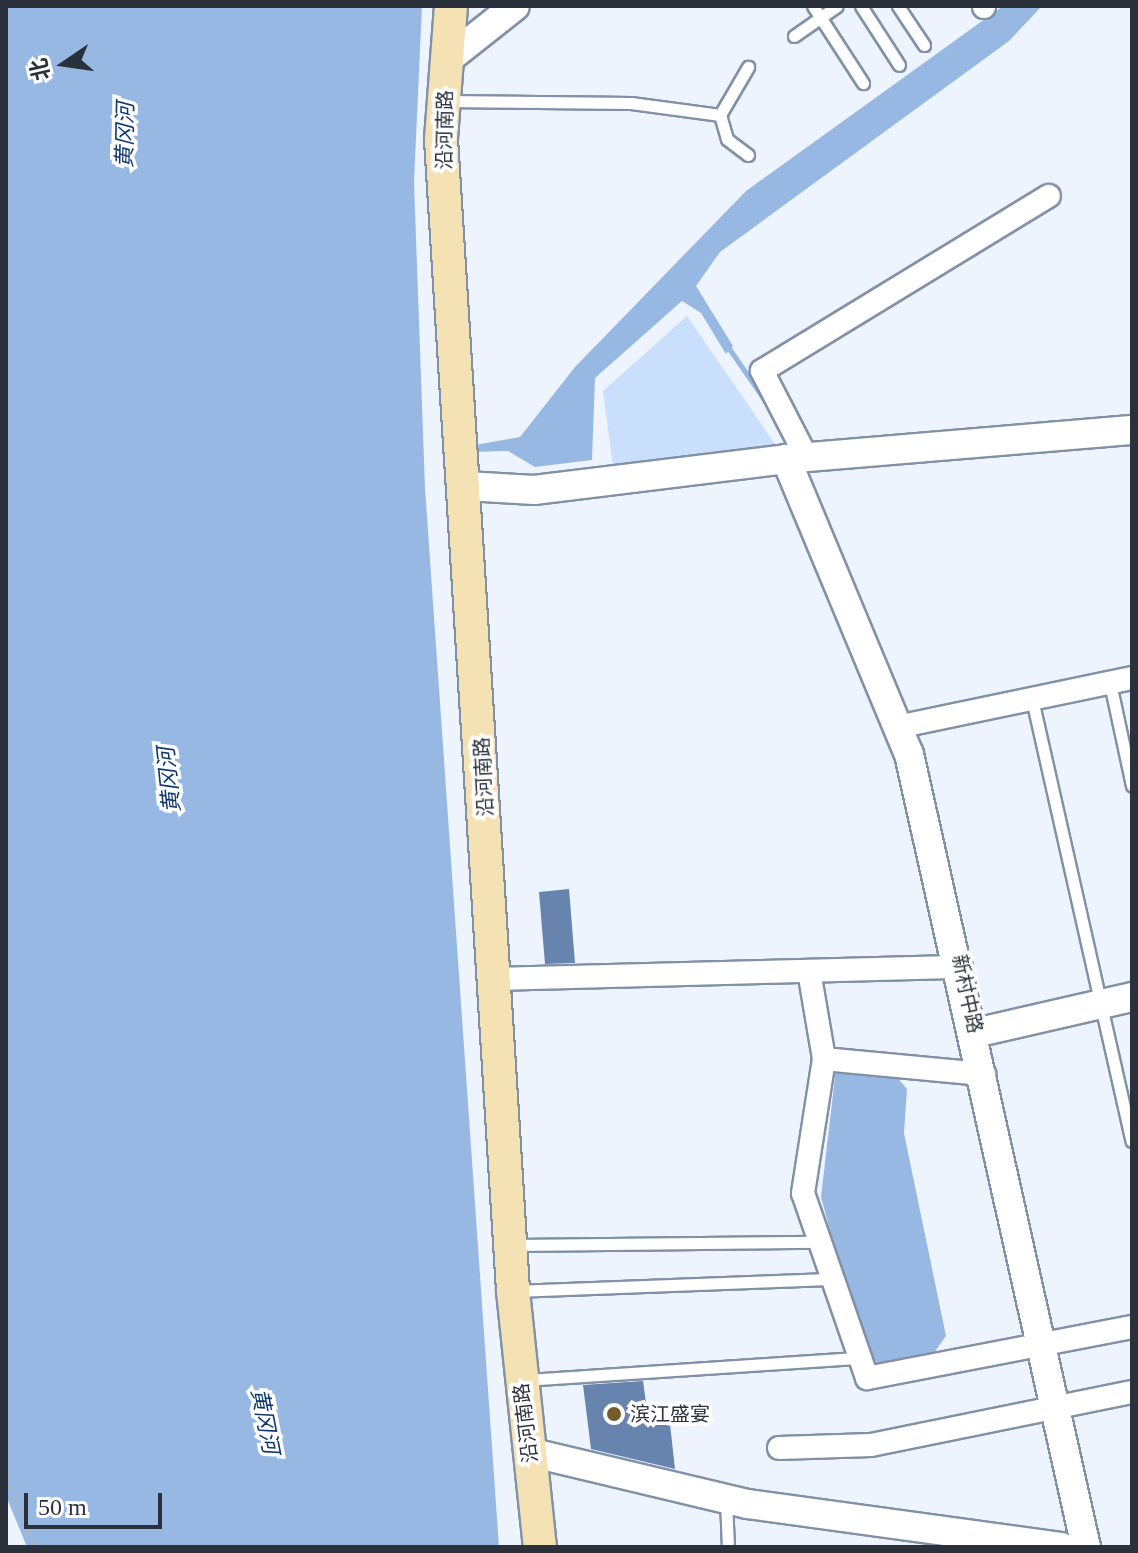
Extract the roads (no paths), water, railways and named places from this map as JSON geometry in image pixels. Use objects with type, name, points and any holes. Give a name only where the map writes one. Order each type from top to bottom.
[{"type":"main road","name":"沿河南路","points":[[451,6],[441,139],[466,486],[513,1291],[540,1547]]},
{"type":"street","points":[[448,59],[515,6]]},
{"type":"street","points":[[796,458],[762,371],[1049,196]]},
{"type":"street","points":[[466,486],[534,490],[796,458],[1132,430]]},
{"type":"street","name":"新村中路","points":[[796,458],[897,727],[961,967],[1086,1547]]},
{"type":"street","points":[[897,727],[1121,681]]},
{"type":"street","points":[[496,979],[961,967]]},
{"type":"street","points":[[809,971],[824,1059],[803,1193],[829,1279],[867,1378],[1044,1347],[1132,1327]]},
{"type":"street","points":[[975,1033],[1132,997]]},
{"type":"street","points":[[824,1059],[984,1074]]},
{"type":"street","points":[[779,1448],[871,1445],[1132,1392]]},
{"type":"street","points":[[529,1452],[726,1496],[1061,1547]]},
{"type":"lane","points":[[813,6],[863,83]]},
{"type":"lane","points":[[794,36],[837,6]]},
{"type":"lane","points":[[861,6],[899,65]]},
{"type":"lane","points":[[898,6],[924,45]]},
{"type":"lane","points":[[748,67],[720,115],[727,139],[748,155]]},
{"type":"lane","points":[[445,101],[631,103],[720,115]]},
{"type":"lane","points":[[1121,681],[1132,786]]},
{"type":"lane","points":[[1032,699],[1132,1141]]},
{"type":"lane","points":[[511,1245],[818,1242]]},
{"type":"lane","points":[[513,1291],[829,1279]]},
{"type":"lane","points":[[521,1380],[858,1358]]},
{"type":"lane","points":[[726,1496],[728,1547]]},
{"type":"water","name":"黄冈河","points":[[6,6],[422,6],[414,182],[425,488],[499,1547],[27,1547],[6,1496]]},
{"type":"water","points":[[1003,6],[1042,6],[1009,41],[720,252],[696,286],[733,346],[726,354],[701,313],[682,301],[595,378],[592,460],[535,467],[508,451],[470,452],[470,446],[520,437],[575,367],[746,191]]},
{"type":"water","points":[[836,1068],[896,1076],[907,1089],[904,1133],[946,1336],[931,1357],[881,1367],[861,1344],[821,1197]]},
{"type":"waterway","points":[[726,344],[768,405]]},
{"type":"place","name":"滨江盛宴","points":[[614,1414]]}]
